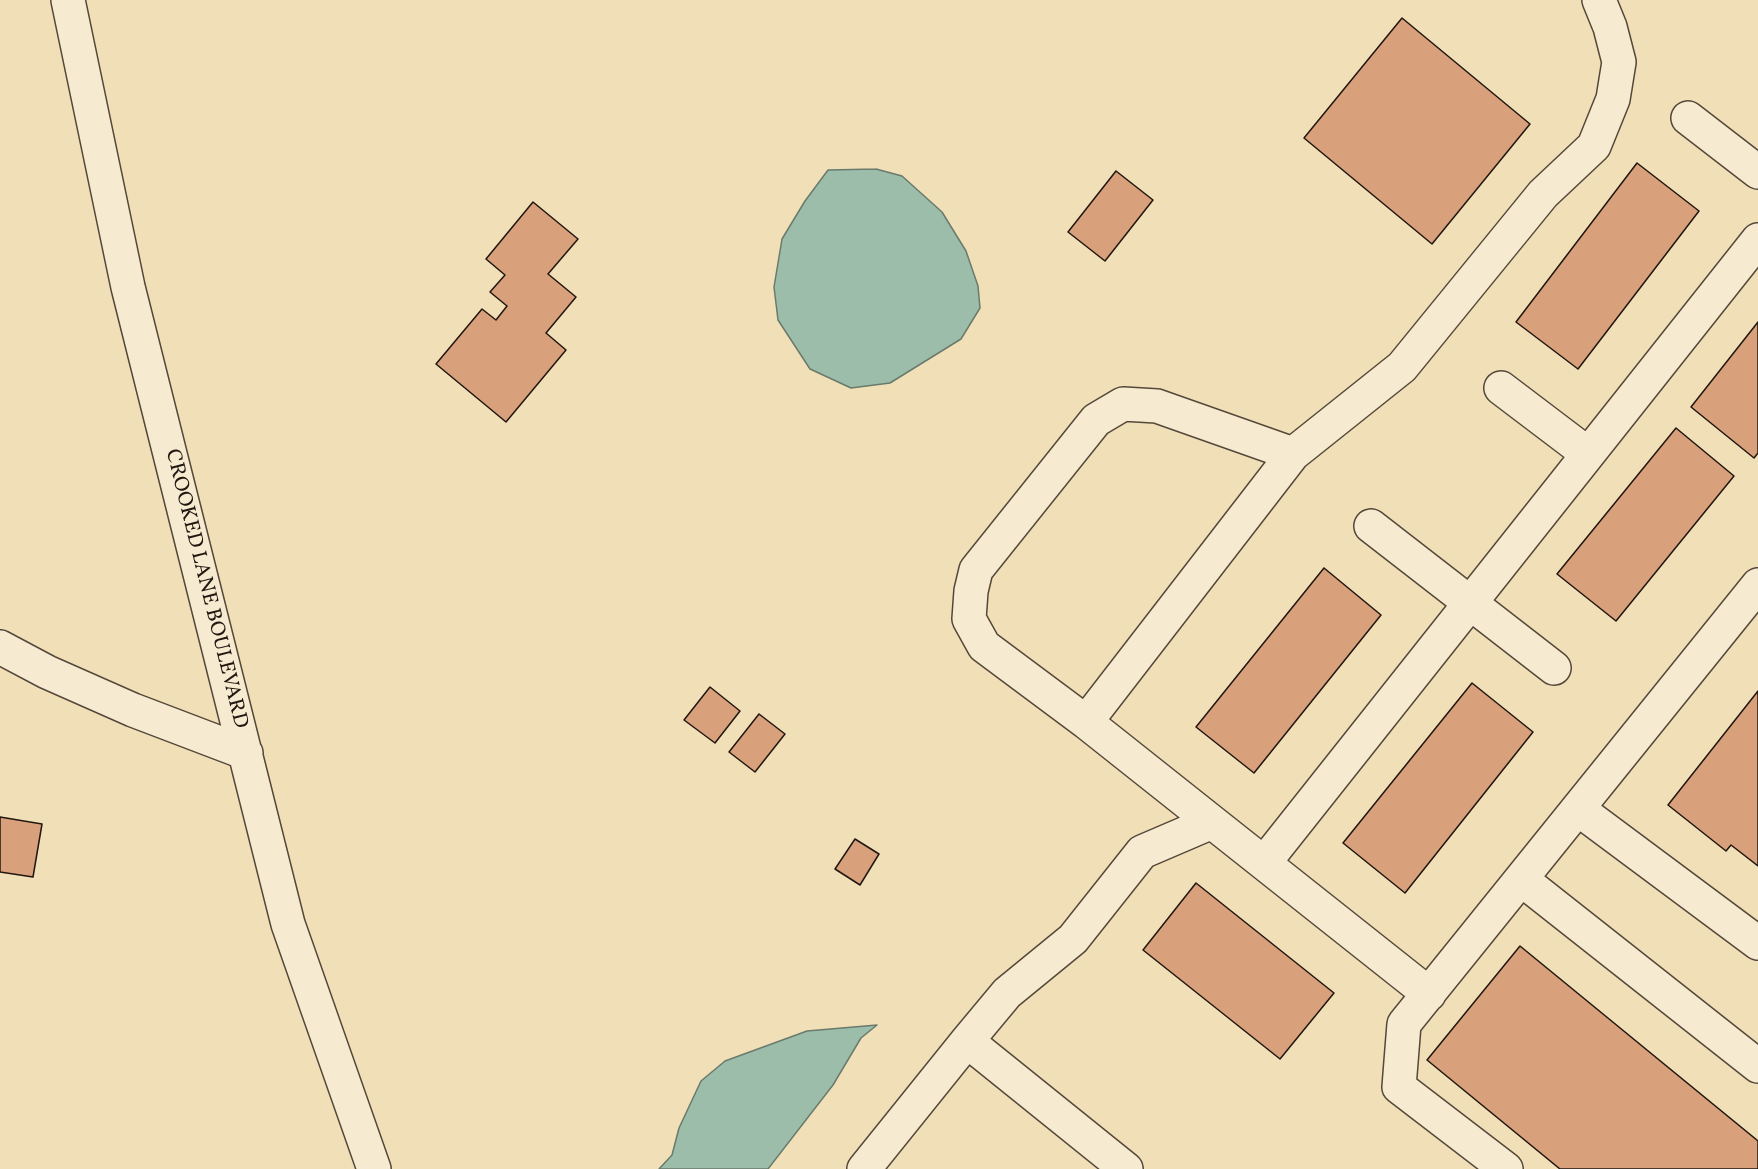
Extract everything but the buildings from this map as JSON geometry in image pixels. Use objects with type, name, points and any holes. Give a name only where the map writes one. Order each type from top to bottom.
[{"type":"street","name":"CROOKED LANE BOULEVARD","points":[[68,0],[128,287],[288,924],[374,1169]]},
{"type":"street","points":[[1086,722],[1293,454],[1402,367],[1543,194],[1594,146],[1613,99],[1619,62],[1611,27],[1599,0]]},
{"type":"street","points":[[1688,118],[1758,172]]},
{"type":"street","points":[[1264,863],[1758,240]]},
{"type":"street","points":[[1501,388],[1588,454]]},
{"type":"street","points":[[1293,454],[1157,406],[1123,404],[1096,420],[976,570],[971,591],[969,619],[984,646],[1086,722],[1429,994]]},
{"type":"street","points":[[1371,526],[1554,668]]},
{"type":"street","points":[[1506,1169],[1399,1087],[1404,1024],[1758,585]]},
{"type":"street","points":[[0,647],[47,672],[133,710],[246,753]]},
{"type":"street","points":[[1578,809],[1758,943]]},
{"type":"street","points":[[864,1169],[1007,993],[1072,939],[1142,852],[1212,822]]},
{"type":"street","points":[[1521,879],[1758,1066]]},
{"type":"street","points":[[968,1041],[1126,1169]]},
{"type":"shaded area","points":[[876,169],[902,176],[942,212],[966,251],[978,286],[980,308],[961,339],[890,383],[851,388],[810,369],[778,320],[774,287],[782,239],[805,201],[828,170]]},
{"type":"shaded area","points":[[877,1025],[861,1038],[833,1085],[768,1169],[659,1169],[672,1155],[679,1128],[701,1081],[725,1061],[807,1031]]}]
